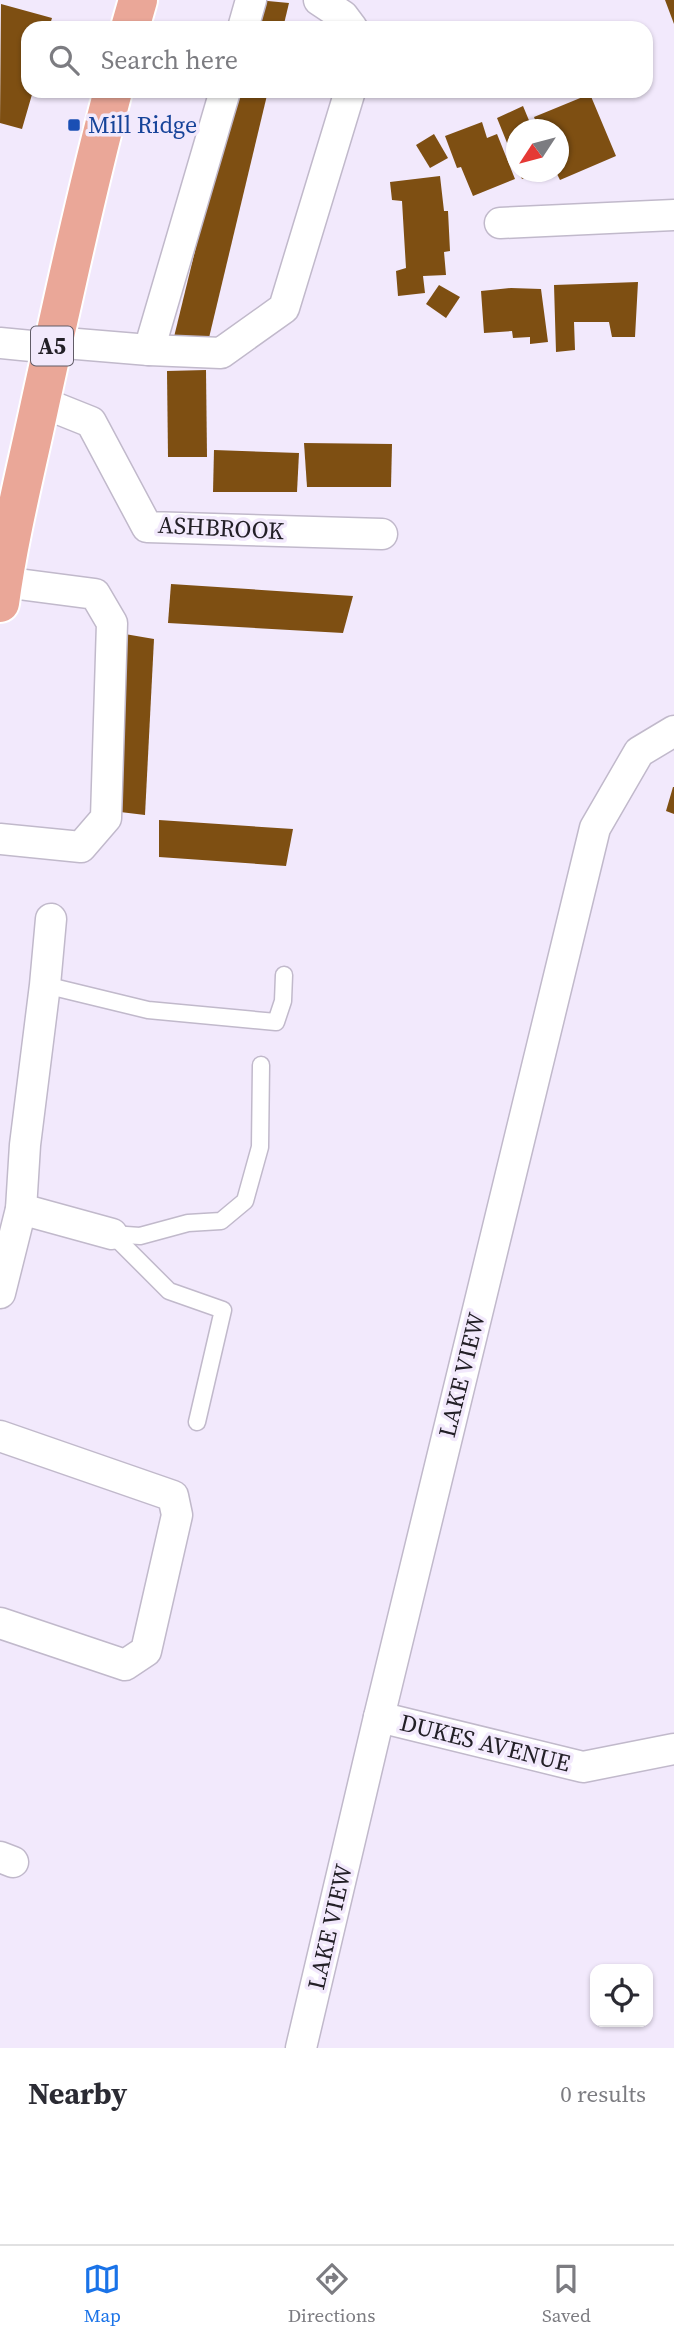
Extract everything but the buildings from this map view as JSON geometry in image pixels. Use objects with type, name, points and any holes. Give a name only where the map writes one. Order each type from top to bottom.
[{"type":"main road","name":"A5","points":[[1,592],[52,345],[111,98]]},
{"type":"street","points":[[245,21],[251,0]]},
{"type":"street","points":[[319,0],[347,21]]},
{"type":"street","points":[[149,349],[223,98]]},
{"type":"street","points":[[0,343],[221,353],[284,308],[348,98]]},
{"type":"street","points":[[500,223],[674,215]]},
{"type":"street","name":"ASHBROOK","points":[[41,402],[91,422],[147,527],[382,534]]},
{"type":"street","points":[[0,839],[81,847],[106,818],[112,624],[95,594],[1,592]]},
{"type":"street","name":"LAKE VIEW","points":[[301,2048],[595,828],[639,752],[674,731]]},
{"type":"street","points":[[0,1293],[21,1209],[25,1145],[51,919]]},
{"type":"street","points":[[21,1209],[113,1234]]},
{"type":"street","points":[[0,1436],[173,1496],[177,1515],[146,1651],[125,1665],[0,1623]]},
{"type":"street","name":"DUKES AVENUE","points":[[379,1717],[583,1768],[674,1749]]},
{"type":"lane","points":[[45,985],[148,1010],[276,1022],[283,1001],[284,975]]},
{"type":"lane","points":[[113,1234],[140,1236],[188,1223],[221,1221],[245,1201],[260,1147],[261,1066]]},
{"type":"lane","points":[[113,1234],[169,1291],[223,1311],[197,1422]]},
{"type":"place","name":"Mill Ridge","points":[[74,125]]}]
